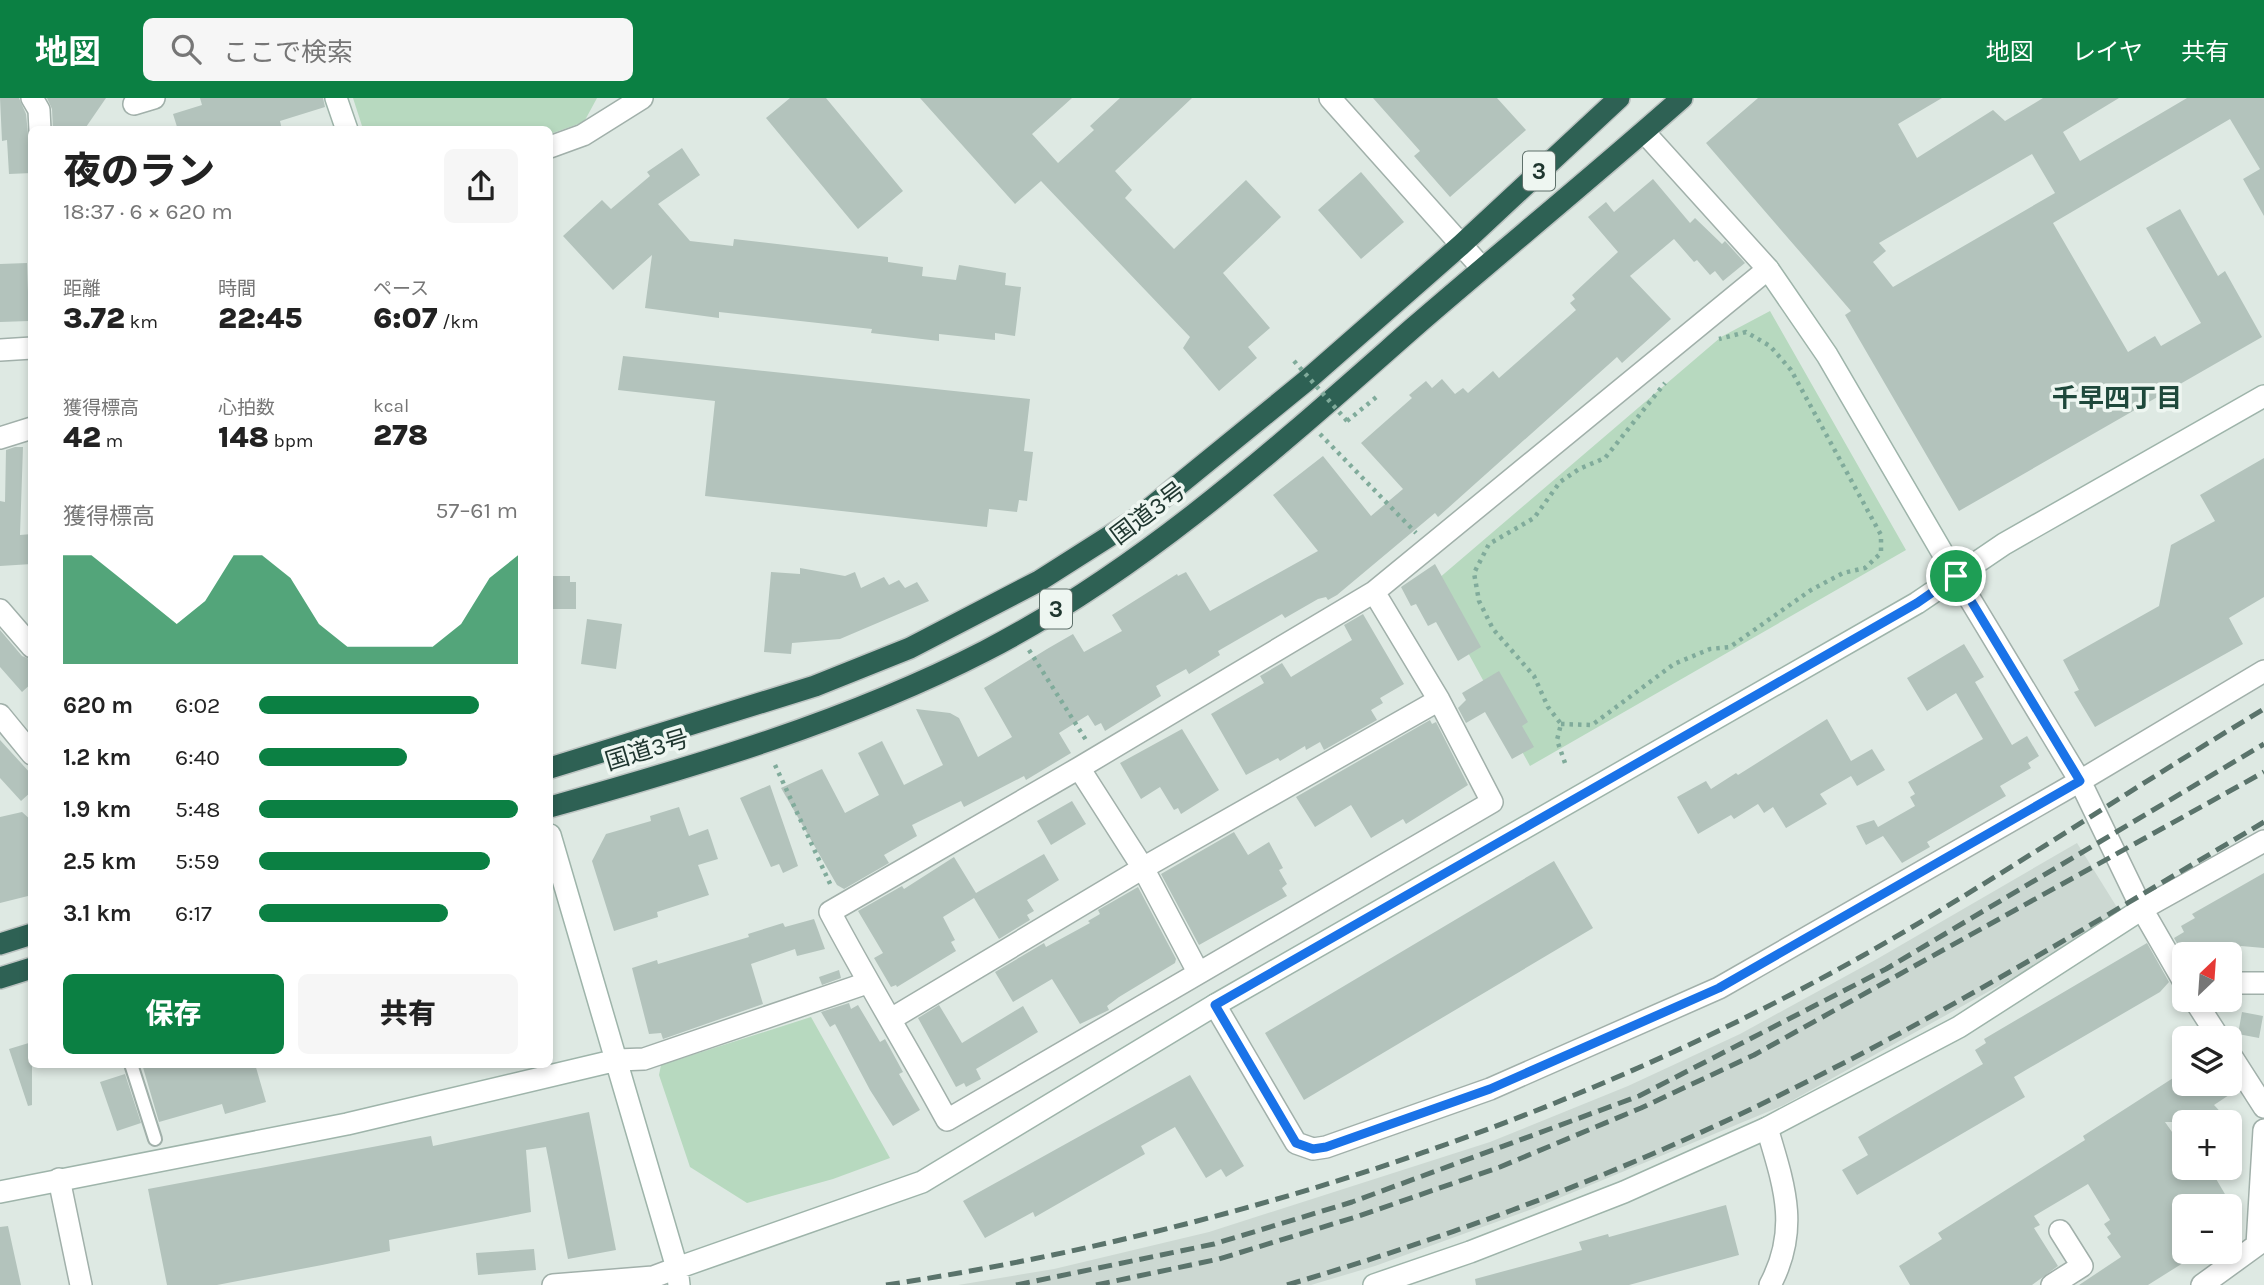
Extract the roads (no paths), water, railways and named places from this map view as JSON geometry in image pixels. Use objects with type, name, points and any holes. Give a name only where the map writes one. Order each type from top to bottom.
[{"type":"highway","name":"国道3号","points":[[553,767],[816,686],[910,648],[1039,581],[1138,518],[1306,381],[1461,245],[1619,98]]},
{"type":"highway","name":"国道3号","points":[[553,806],[758,743],[825,719],[986,651],[1092,587],[1170,532],[1307,420],[1682,98]]},
{"type":"highway","points":[[0,944],[28,935]]},
{"type":"highway","points":[[0,978],[28,969]]},
{"type":"street","points":[[32,98],[39,110],[40,126]]},
{"type":"street","points":[[336,98],[346,126]]},
{"type":"street","points":[[597,126],[612,98]]},
{"type":"street","points":[[553,146],[597,126],[642,98]]},
{"type":"street","points":[[1330,98],[1482,268]]},
{"type":"street","points":[[1644,132],[1768,269],[1827,355],[2080,781],[2142,909],[2172,961]]},
{"type":"street","points":[[1374,592],[1439,700],[1492,802],[947,1120],[891,1019],[867,983],[830,912],[1088,763],[1374,592],[1768,269]]},
{"type":"street","points":[[0,350],[28,348]]},
{"type":"street","points":[[553,1285],[678,1277],[922,1182],[1215,1005],[1905,610],[2004,544],[2264,396]]},
{"type":"street","points":[[0,438],[28,429]]},
{"type":"street","points":[[0,610],[28,642]]},
{"type":"street","points":[[1215,1005],[1296,1143],[1313,1149],[1326,1147],[1490,1089],[1719,988],[2080,781],[2264,671]]},
{"type":"street","points":[[891,1019],[1143,868],[1439,700]]},
{"type":"street","points":[[0,715],[28,749]]},
{"type":"street","points":[[1088,763],[1198,972]]},
{"type":"street","points":[[1374,1285],[1470,1252],[1624,1192],[1767,1128],[1959,1027],[2142,909],[2264,841]]},
{"type":"street","points":[[553,845],[678,1277]]},
{"type":"street","points":[[0,1192],[347,1124],[617,1060],[644,1059],[867,983]]},
{"type":"street","points":[[2242,983],[2264,983]]},
{"type":"street","points":[[2242,1073],[2264,1107]]},
{"type":"street","points":[[1767,1128],[1786,1193],[1788,1234],[1770,1285]]},
{"type":"street","points":[[2202,1285],[2260,1242],[2264,1130]]},
{"type":"street","points":[[59,1179],[81,1285]]},
{"type":"street","points":[[2052,1285],[2082,1266],[2060,1231]]},
{"type":"lane","points":[[132,1068],[155,1139]]},
{"type":"railway","points":[[886,1285],[1014,1263],[1142,1235],[1268,1202],[1394,1163],[1517,1118],[1638,1068],[1756,1012],[1871,951],[2264,709]]},
{"type":"railway","points":[[1016,1285],[1214,1244],[1352,1202],[1639,1096],[1886,969],[2264,744]]},
{"type":"railway","points":[[1096,1285],[1219,1259],[1359,1216],[1500,1167],[1641,1108],[1754,1055],[2264,772]]},
{"type":"railway","points":[[1287,1285],[1413,1245],[1538,1200],[1720,1124],[1842,1064],[1964,998],[2264,822]]},
{"type":"district","name":"千早四丁目","points":[[2117,398]]}]
